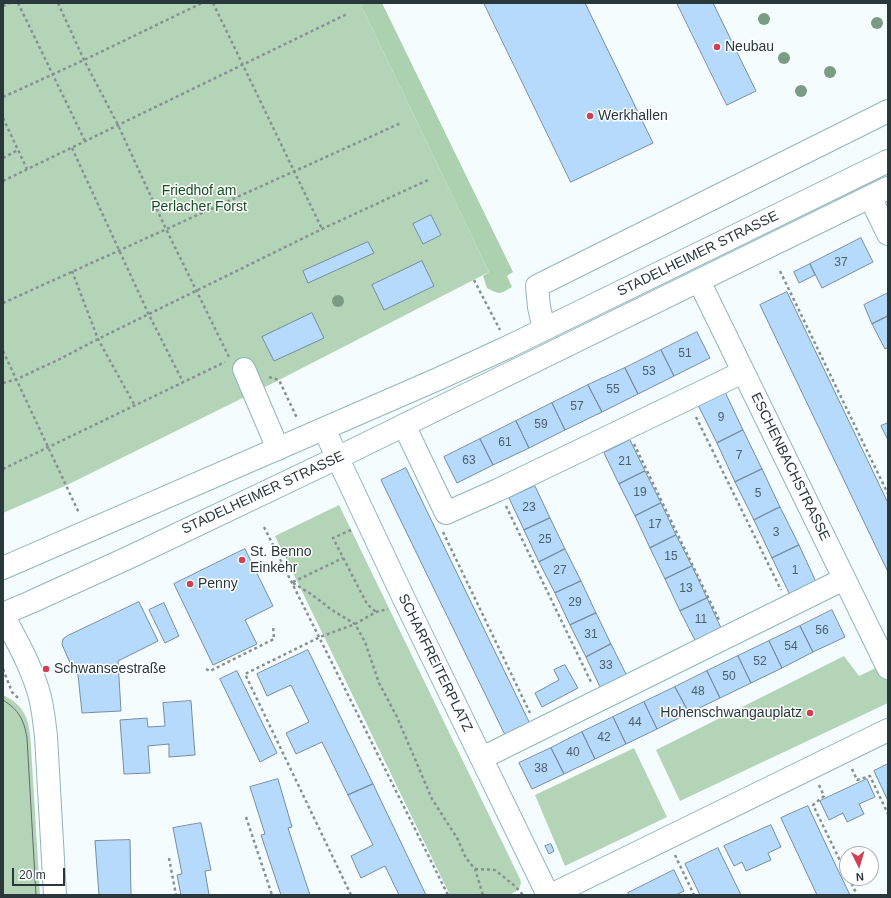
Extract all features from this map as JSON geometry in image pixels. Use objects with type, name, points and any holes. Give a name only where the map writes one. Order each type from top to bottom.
[{"type":"main road","points":[[544,329],[539,307],[537,286],[888,111]]},
{"type":"main road","name":"STADELHEIMER STRASSE","points":[[3,568],[324,430],[508,347],[888,161]]},
{"type":"main road","points":[[879,193],[888,234]]},
{"type":"main road","name":"STADELHEIMER STRASSE","points":[[3,614],[120,561],[337,458],[879,193]]},
{"type":"main road","name":"ESCHENBACHSTRASSE","points":[[699,281],[844,579],[886,657]]},
{"type":"main road","points":[[508,347],[520,368]]},
{"type":"main road","points":[[244,368],[278,449]]},
{"type":"main road","points":[[404,425],[446,513],[498,490],[743,372]]},
{"type":"main road","name":"SCHARFREITERPLATZ","points":[[324,430],[405,601],[549,895]]},
{"type":"main road","points":[[482,758],[844,579]]},
{"type":"main road","points":[[3,614],[18,644],[38,691],[43,713],[46,736],[55,895]]},
{"type":"main road","points":[[549,895],[888,730]]},
{"type":"path","points":[[3,6],[10,3]]},
{"type":"path","points":[[18,3],[85,141]]},
{"type":"path","points":[[3,469],[48,446],[231,360],[166,229],[118,126],[84,60],[58,3]]},
{"type":"path","points":[[3,97],[53,75],[202,3]]},
{"type":"path","points":[[213,3],[322,229]]},
{"type":"path","points":[[3,181],[347,14]]},
{"type":"path","points":[[3,118],[27,169]]},
{"type":"path","points":[[3,303],[401,123]]},
{"type":"path","points":[[72,148],[149,314],[183,382]]},
{"type":"path","points":[[3,158],[18,150]]},
{"type":"path","points":[[3,382],[17,379],[58,360],[322,229],[428,180]]},
{"type":"path","points":[[780,270],[888,494]]},
{"type":"path","points":[[72,271],[98,339],[134,406]]},
{"type":"path","points":[[474,280],[508,347]]},
{"type":"path","points":[[3,350],[79,513]]},
{"type":"path","points":[[279,380],[298,418]]},
{"type":"path","points":[[687,399],[790,606]]},
{"type":"path","points":[[626,428],[727,637]]},
{"type":"path","points":[[498,490],[600,700]]},
{"type":"path","points":[[446,513],[441,528],[538,730]]},
{"type":"path","points":[[367,522],[332,538],[367,604],[376,612]]},
{"type":"path","points":[[264,527],[448,895]]},
{"type":"path","points":[[292,583],[343,558]]},
{"type":"path","points":[[292,583],[312,594],[332,610],[355,624],[365,642],[379,684],[397,717],[432,799],[457,838],[466,858],[475,869],[483,895]]},
{"type":"path","points":[[351,895],[245,674],[320,637],[355,624],[376,612],[385,610],[405,601]]},
{"type":"path","points":[[206,669],[210,671],[274,639],[273,625]]},
{"type":"path","points":[[843,752],[857,780],[870,776],[888,814]]},
{"type":"path","points":[[812,768],[824,796],[813,805],[839,859]]},
{"type":"path","points":[[246,817],[272,895]]},
{"type":"path","points":[[667,838],[694,895]]},
{"type":"path","points":[[168,858],[176,895]]},
{"type":"path","points":[[475,869],[494,870],[515,886],[523,895]]},
{"type":"path","points":[[852,886],[857,895]]},
{"type":"green space","name":"Friedhof am Perlacher Forst","points":[[3,3],[360,3],[489,272],[279,380],[67,485],[3,513]]},
{"type":"green space","points":[[360,3],[382,3],[513,272],[507,276],[512,287],[505,291],[497,293],[487,288],[483,276],[489,272]]},
{"type":"green space","points":[[339,505],[520,879],[521,883],[519,889],[510,895],[450,895],[275,536]]},
{"type":"green space","points":[[844,656],[859,676],[888,662],[888,703],[680,801],[656,750]]},
{"type":"green space","points":[[3,695],[11,699],[22,710],[26,716],[30,730],[40,895],[3,895]]},
{"type":"green space","points":[[634,748],[667,817],[565,866],[535,795]]},
{"type":"building","name":"Werkhallen","points":[[484,3],[585,3],[653,143],[571,182]]},
{"type":"building","name":"Neubau","points":[[677,3],[713,3],[756,91],[727,105]]},
{"type":"building","points":[[431,215],[441,235],[423,244],[413,224]]},
{"type":"building","points":[[861,238],[873,262],[822,288],[810,264]]},
{"type":"building","points":[[368,242],[374,253],[308,283],[303,271]]},
{"type":"building","points":[[422,261],[434,286],[384,310],[372,285]]},
{"type":"building","points":[[810,264],[815,275],[799,283],[794,272]]},
{"type":"building","points":[[787,292],[888,503],[888,572],[760,305]]},
{"type":"building","points":[[888,293],[888,316],[872,324],[864,305]]},
{"type":"building","points":[[312,313],[324,338],[274,361],[262,337]]},
{"type":"building","points":[[888,316],[888,347],[885,349],[872,324]]},
{"type":"building","points":[[697,332],[710,358],[674,376],[661,350]]},
{"type":"building","points":[[661,350],[674,376],[638,394],[625,368]]},
{"type":"building","points":[[625,368],[638,394],[602,412],[588,385]]},
{"type":"building","points":[[588,385],[602,412],[565,430],[552,403]]},
{"type":"building","points":[[725,392],[743,430],[717,443],[698,405]]},
{"type":"building","points":[[552,403],[565,430],[529,448],[516,421]]},
{"type":"building","points":[[516,421],[529,448],[493,465],[480,439]]},
{"type":"building","points":[[888,423],[888,440],[881,426]]},
{"type":"building","points":[[743,430],[762,469],[735,482],[717,443]]},
{"type":"building","points":[[480,439],[493,465],[457,483],[444,457]]},
{"type":"building","points":[[630,440],[645,471],[619,484],[604,453]]},
{"type":"building","points":[[406,468],[531,726],[506,737],[381,480]]},
{"type":"building","points":[[762,469],[780,507],[754,520],[735,482]]},
{"type":"building","points":[[645,471],[661,503],[635,516],[619,484]]},
{"type":"building","points":[[535,486],[550,518],[524,530],[509,498]]},
{"type":"building","points":[[661,503],[676,535],[650,548],[635,516]]},
{"type":"building","points":[[780,507],[799,545],[772,558],[754,520]]},
{"type":"building","points":[[550,518],[565,549],[539,562],[524,530]]},
{"type":"building","points":[[676,535],[692,566],[665,579],[650,548]]},
{"type":"building","points":[[799,545],[817,584],[791,597],[772,558]]},
{"type":"building","points":[[245,549],[273,606],[245,620],[257,644],[213,665],[174,584]]},
{"type":"building","points":[[565,549],[581,581],[555,593],[539,562]]},
{"type":"building","points":[[692,566],[707,598],[680,611],[665,579]]},
{"type":"building","points":[[581,581],[596,613],[570,625],[555,593]]},
{"type":"building","points":[[707,598],[722,630],[696,642],[680,611]]},
{"type":"building","points":[[139,602],[158,641],[118,661],[121,711],[82,713],[78,675],[74,672],[64,649],[62,644],[63,639]]},
{"type":"building","points":[[164,603],[179,636],[165,643],[149,610]]},
{"type":"building","points":[[832,610],[845,637],[813,652],[800,626]]},
{"type":"building","points":[[596,613],[611,644],[586,657],[570,625]]},
{"type":"building","points":[[800,626],[813,652],[782,668],[769,641]]},
{"type":"building","points":[[769,641],[782,668],[751,683],[738,656]]},
{"type":"building","points":[[611,644],[627,676],[601,689],[586,657]]},
{"type":"building","points":[[308,650],[373,784],[348,795],[322,742],[296,754],[286,733],[309,722],[291,685],[267,696],[257,674]]},
{"type":"building","points":[[738,656],[751,683],[720,698],[707,671]]},
{"type":"building","points":[[565,665],[578,688],[542,707],[535,693],[559,680],[554,670]]},
{"type":"building","points":[[237,671],[277,753],[260,762],[220,679]]},
{"type":"building","points":[[707,671],[720,698],[689,713],[675,687]]},
{"type":"building","points":[[675,687],[689,713],[657,729],[644,702]]},
{"type":"building","points":[[191,701],[195,755],[169,757],[169,744],[148,746],[150,773],[124,774],[120,720],[147,718],[148,727],[165,726],[163,703]]},
{"type":"building","points":[[644,702],[657,729],[626,744],[613,717]]},
{"type":"building","points":[[613,717],[626,744],[595,759],[582,732]]},
{"type":"building","points":[[582,732],[595,759],[564,774],[551,748]]},
{"type":"building","points":[[551,748],[564,774],[532,789],[519,763]]},
{"type":"building","points":[[888,764],[888,801],[874,771]]},
{"type":"building","points":[[278,779],[292,827],[288,828],[310,895],[281,895],[261,835],[265,834],[250,787]]},
{"type":"building","points":[[867,779],[875,797],[859,804],[864,814],[847,822],[843,813],[829,820],[820,801]]},
{"type":"building","points":[[373,784],[426,895],[399,895],[385,866],[361,878],[351,856],[373,845],[348,795]]},
{"type":"building","points":[[808,806],[839,872],[839,886],[846,886],[850,895],[817,895],[781,818]]},
{"type":"building","points":[[201,823],[211,870],[205,871],[209,895],[181,895],[177,875],[182,874],[173,828]]},
{"type":"building","points":[[771,825],[781,847],[768,853],[771,860],[746,871],[742,862],[734,866],[724,846]]},
{"type":"building","points":[[130,840],[131,895],[99,895],[95,841]]},
{"type":"building","points":[[551,844],[554,851],[549,854],[545,846]]},
{"type":"building","points":[[718,848],[741,895],[700,895],[685,864]]},
{"type":"building","points":[[674,870],[684,891],[676,895],[629,895],[628,893]]},
{"type":"tram line","points":[[3,700],[20,716],[27,738],[36,895]]},
{"type":"place","name":"Neubau","points":[[717,47]]},
{"type":"place","name":"Werkhallen","points":[[590,116]]},
{"type":"place","name":"St. Benno Einkehr","points":[[242,560]]},
{"type":"place","name":"Penny","points":[[190,584]]},
{"type":"place","name":"Schwanseestraße","points":[[46,669]]},
{"type":"place","name":"Hohenschwangauplatz","points":[[810,713]]}]
